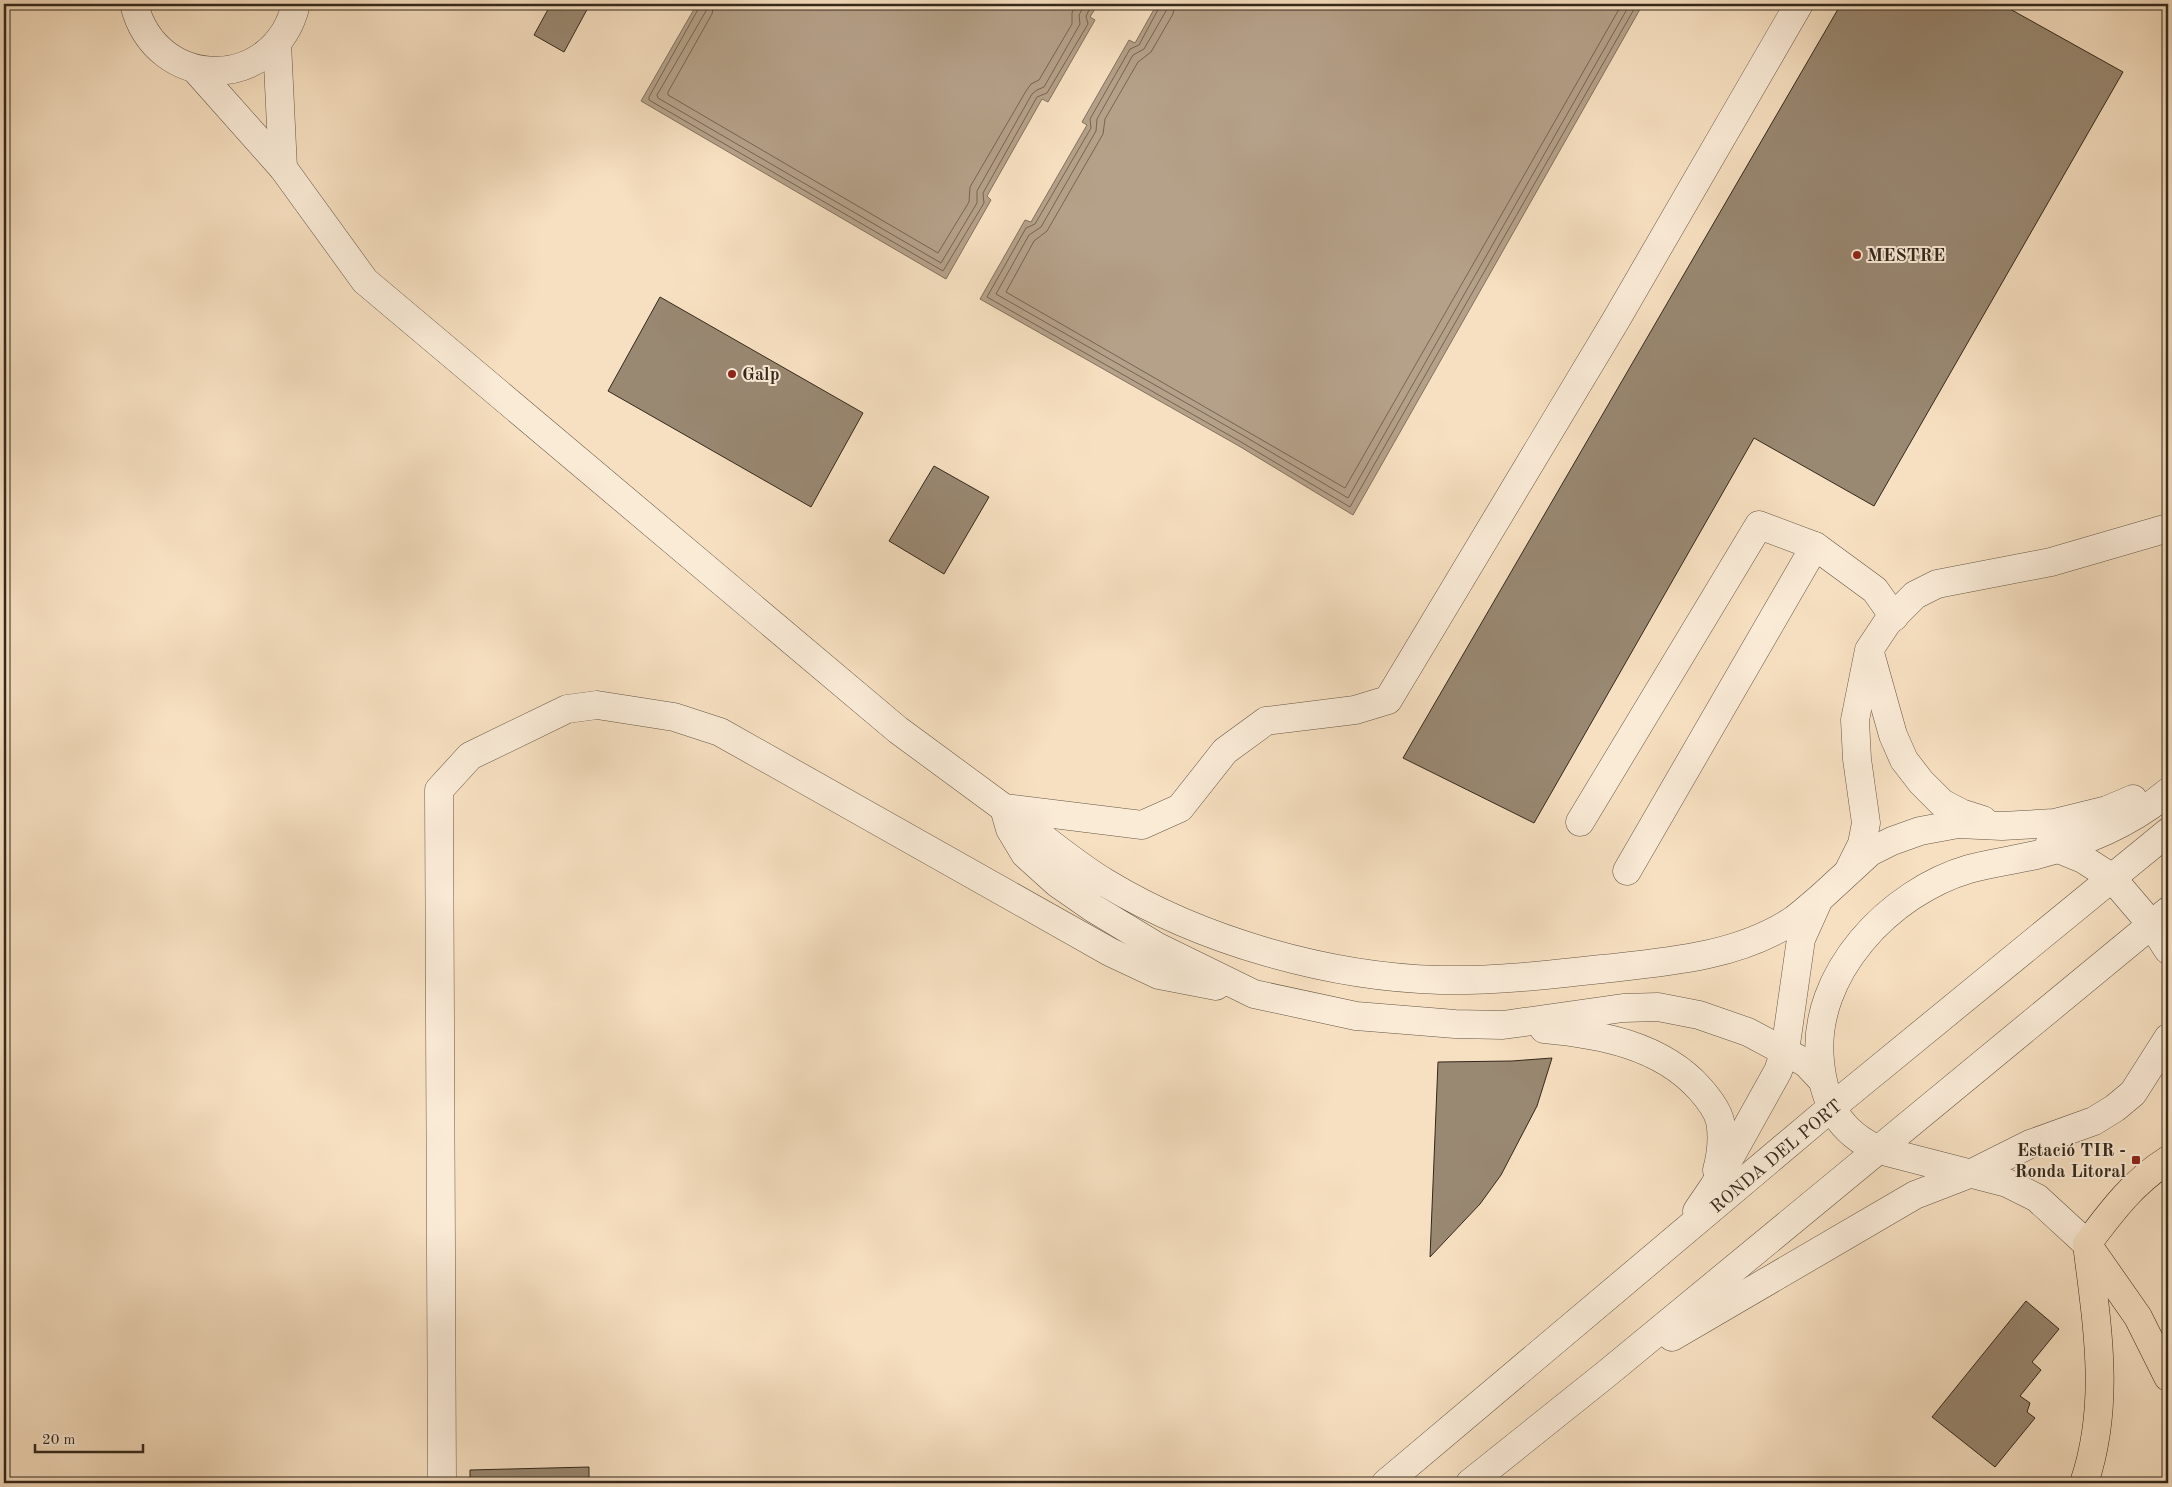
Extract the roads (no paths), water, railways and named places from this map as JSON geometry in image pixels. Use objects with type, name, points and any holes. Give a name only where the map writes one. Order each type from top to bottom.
[{"type":"main road","points":[[2084,1483],[2098,1428],[2101,1385],[2088,1244],[2132,1188],[2150,1172],[2168,1160]]},
{"type":"main road","points":[[2088,1244],[2138,1317],[2168,1378]]},
{"type":"main road","points":[[2138,1317],[2168,1345]]},
{"type":"street","points":[[134,4],[138,20],[152,42],[171,59],[195,69],[218,71],[240,67],[260,57],[277,43],[289,25],[296,4]]},
{"type":"street","points":[[1004,808],[1142,825],[1180,808],[1225,751],[1266,722],[1354,710],[1388,700],[1616,320],[1799,4]]},
{"type":"street","points":[[277,43],[283,168]]},
{"type":"street","points":[[195,69],[283,168],[365,281],[898,730],[1106,882],[1169,915],[1224,938],[1276,954],[1335,968],[1382,975],[1440,980],[1524,977],[1673,961],[1723,950],[1763,937],[1793,921],[1870,852],[1892,841],[1920,831],[1958,824],[2002,826],[2054,823],[2107,810],[2168,783]]},
{"type":"street","points":[[1580,822],[1758,525],[1815,546],[1875,590],[1894,617]]},
{"type":"street","points":[[1849,869],[1862,844],[1866,823],[1857,759],[1855,720],[1869,650],[1887,623],[1915,595],[1937,584],[2051,562],[2168,528]]},
{"type":"street","points":[[1626,872],[1815,546]]},
{"type":"street","points":[[1869,650],[1893,735],[1904,760],[1921,782],[1942,803],[1961,813],[2002,826],[2060,849],[2083,859],[2111,877],[2160,918],[2168,950]]},
{"type":"street","points":[[442,1483],[439,790],[470,756],[567,709],[597,706],[674,717],[720,732],[1110,952],[1159,975],[1356,1016],[1455,1024],[1503,1025],[1575,1032],[1612,1039],[1635,1046],[1676,1067],[1710,1099],[1720,1120],[1720,1160],[1714,1186]]},
{"type":"street","points":[[2088,1244],[2037,1198],[2007,1183],[1879,1150],[1861,1142],[1850,1133],[1840,1122],[1832,1108],[1822,1080],[1819,1052],[1822,1014],[1830,991],[1853,952],[1886,918],[1924,888],[1960,872],[2060,849],[2115,827],[2146,810],[2168,792]]},
{"type":"street","points":[[1004,808],[1010,829],[1025,854],[1057,883],[1092,908],[1156,946],[1254,994]]},
{"type":"street","name":"RONDA DEL PORT","points":[[1386,1483],[1832,1108],[2168,832]]},
{"type":"street","points":[[1652,1260],[1703,1204],[1778,1071],[1786,1051],[1801,939],[1819,899]]},
{"type":"street","points":[[1470,1483],[1606,1375],[2160,918]]},
{"type":"street","points":[[1503,1025],[1623,1008],[1658,1007],[1708,1018],[1748,1032],[1806,1063],[1822,1080]]},
{"type":"street","points":[[1606,1375],[1915,1195],[1972,1173],[2030,1144],[2094,1121],[2115,1108],[2132,1094],[2168,1038]]},
{"type":"water","points":[[697,4],[1098,4],[1090,17],[1095,20],[1048,102],[1042,99],[987,196],[991,200],[946,279],[641,101]]},
{"type":"water","points":[[1157,4],[1643,4],[1353,515],[1239,446],[980,299],[1025,220],[1031,222],[1087,125],[1082,122],[1129,40],[1135,43]]},
{"type":"place","name":"MESTRE","points":[[1857,255]]},
{"type":"place","name":"Galp","points":[[732,374]]},
{"type":"place","name":"Estació TIR - Ronda Litoral","points":[[2136,1160]]}]
